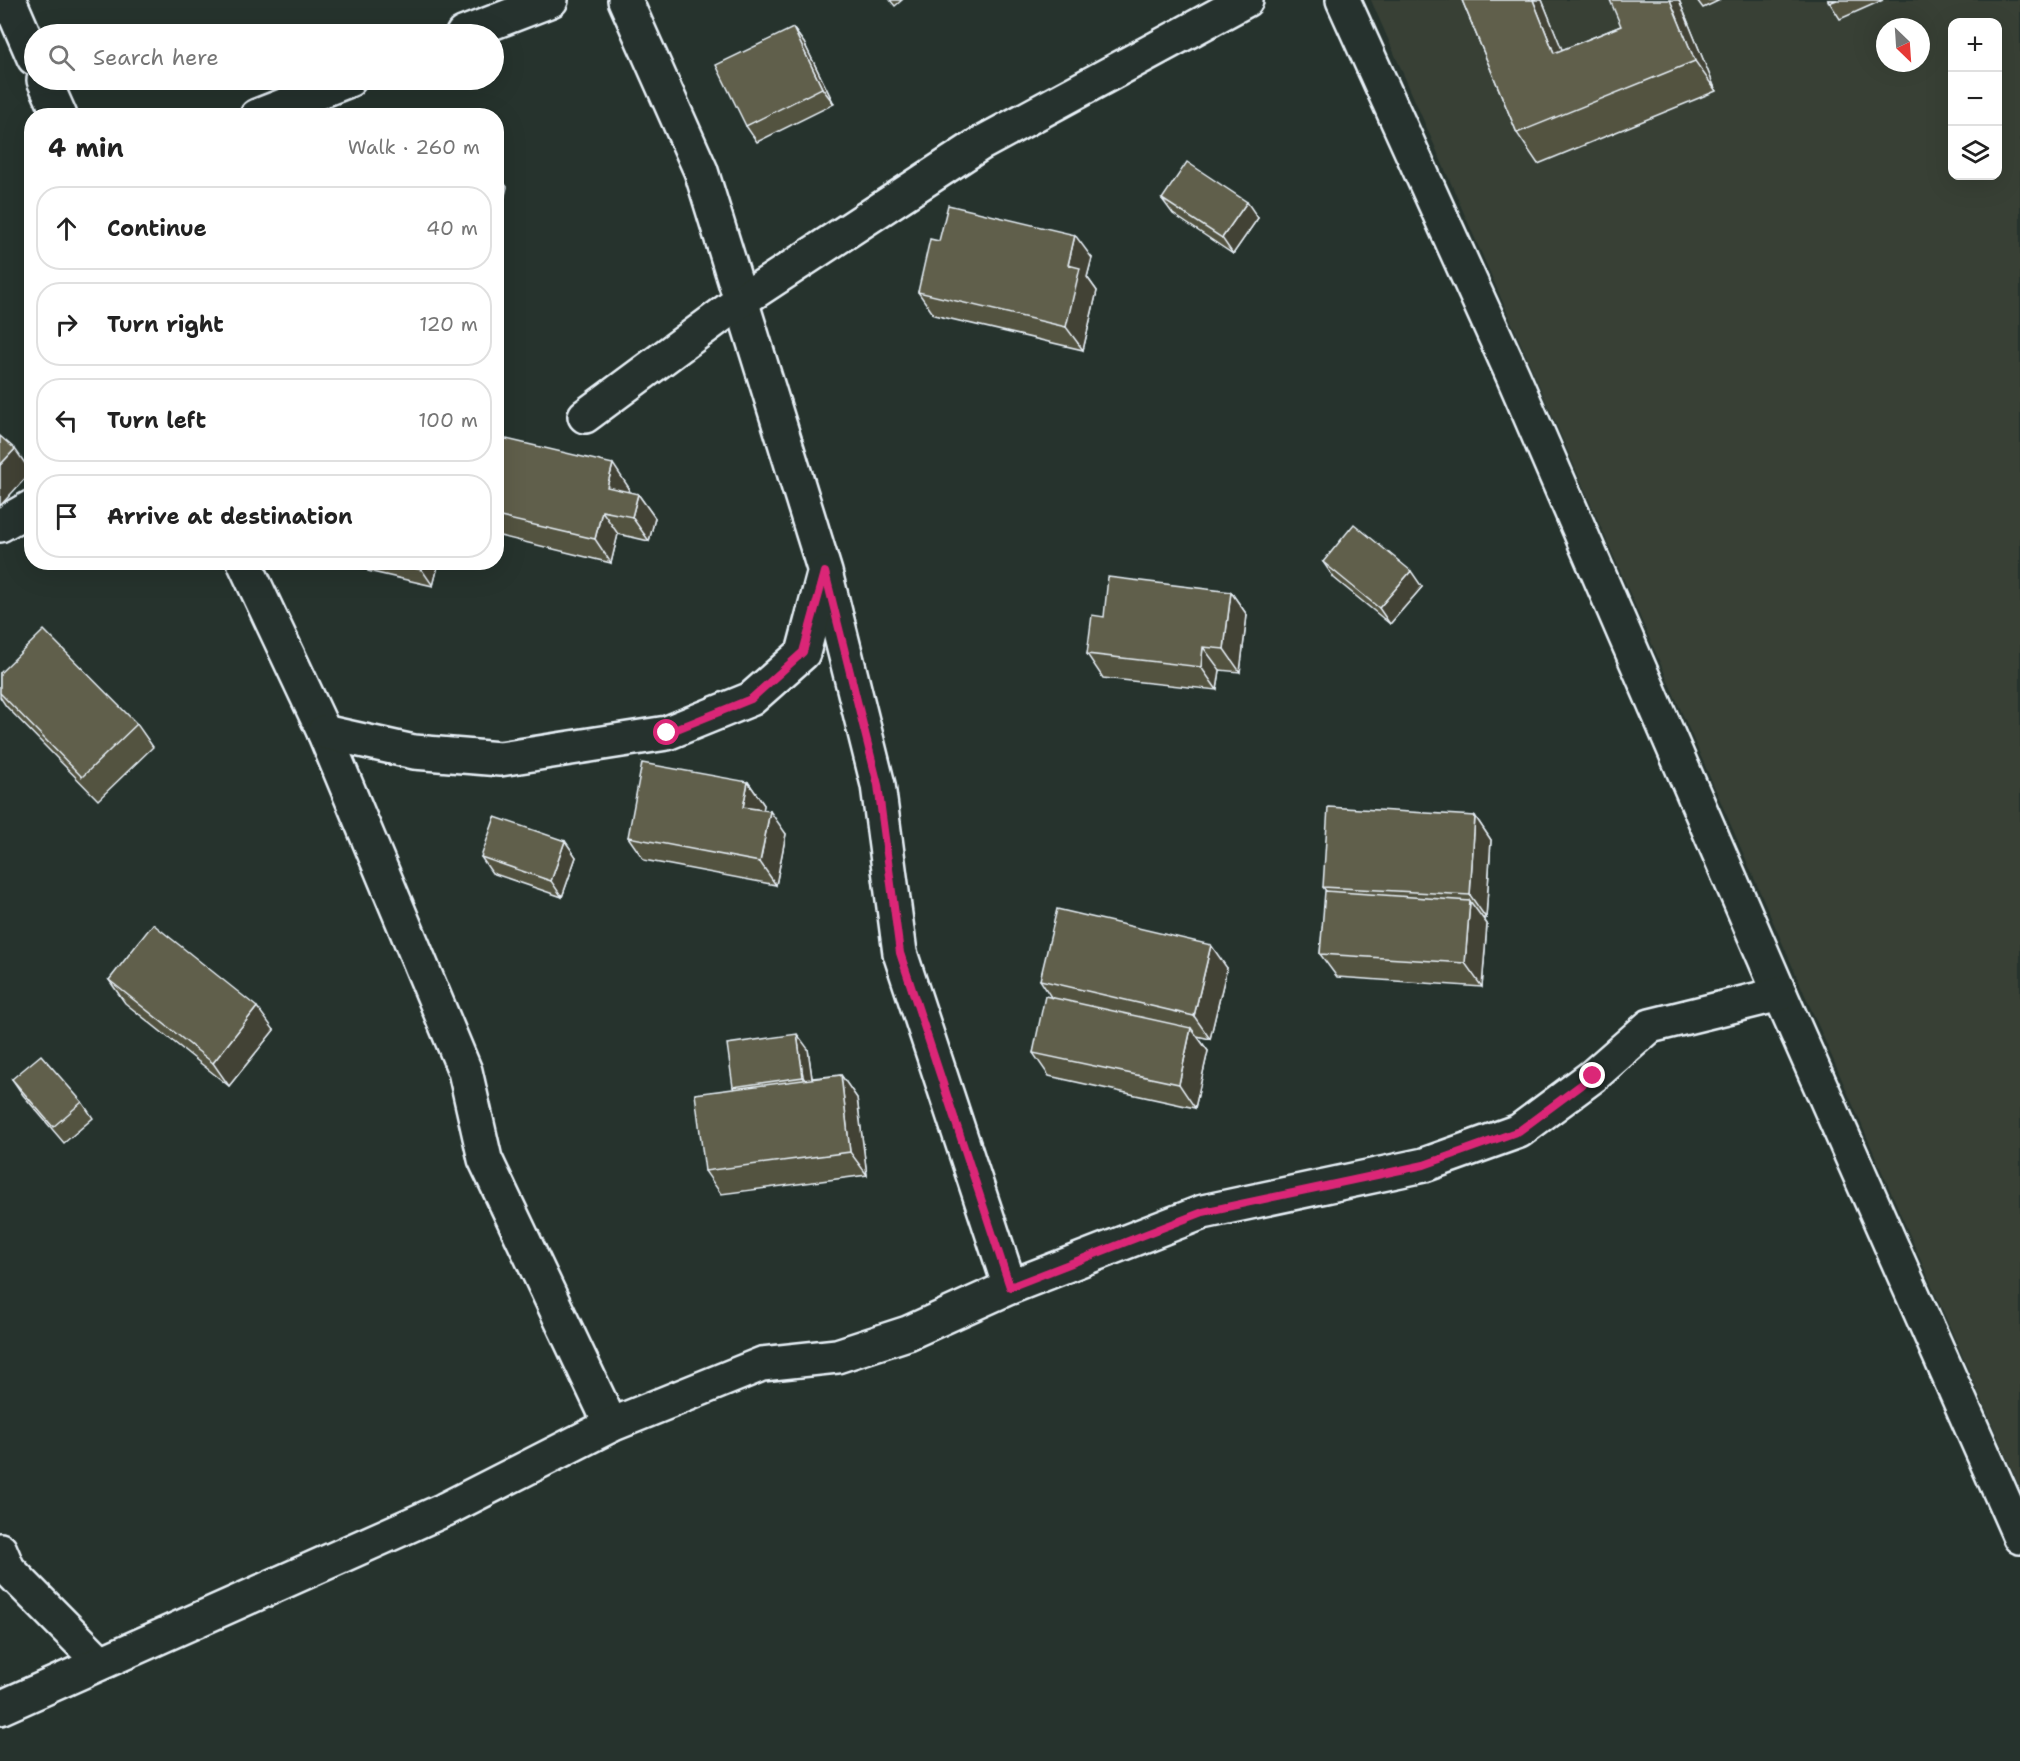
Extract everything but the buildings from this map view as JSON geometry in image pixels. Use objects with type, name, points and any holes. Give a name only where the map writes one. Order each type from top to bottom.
[{"type":"street","points":[[9,0],[24,35]]},
{"type":"street","points":[[489,24],[551,0]]},
{"type":"street","points":[[625,0],[701,171],[825,572],[878,785],[900,953],[1010,1287]]},
{"type":"street","points":[[585,416],[740,302],[980,144],[1246,0]]},
{"type":"street","points":[[1343,0],[1513,376],[1780,994],[2020,1537]]},
{"type":"street","points":[[48,90],[56,108]]},
{"type":"street","points":[[277,108],[323,90]]},
{"type":"street","points":[[0,525],[24,512]]},
{"type":"street","points":[[248,570],[324,732],[465,1071],[485,1159],[611,1425]]},
{"type":"street","points":[[324,732],[414,752],[500,759],[667,733],[751,699],[803,652],[825,572]]},
{"type":"street","points":[[0,1708],[444,1510],[611,1425],[762,1364],[837,1356],[908,1333],[1010,1287],[1203,1212],[1424,1165],[1519,1131],[1593,1076],[1650,1026],[1780,994]]},
{"type":"street","points":[[0,1550],[8,1569],[100,1662]]},
{"type":"shaded area","points":[[1371,0],[2020,0],[2020,1488]]},
{"type":"route","points":[[667,733],[751,699],[803,652],[825,572],[878,785],[900,953],[1010,1287],[1203,1212],[1424,1165],[1519,1131],[1593,1076]]}]
